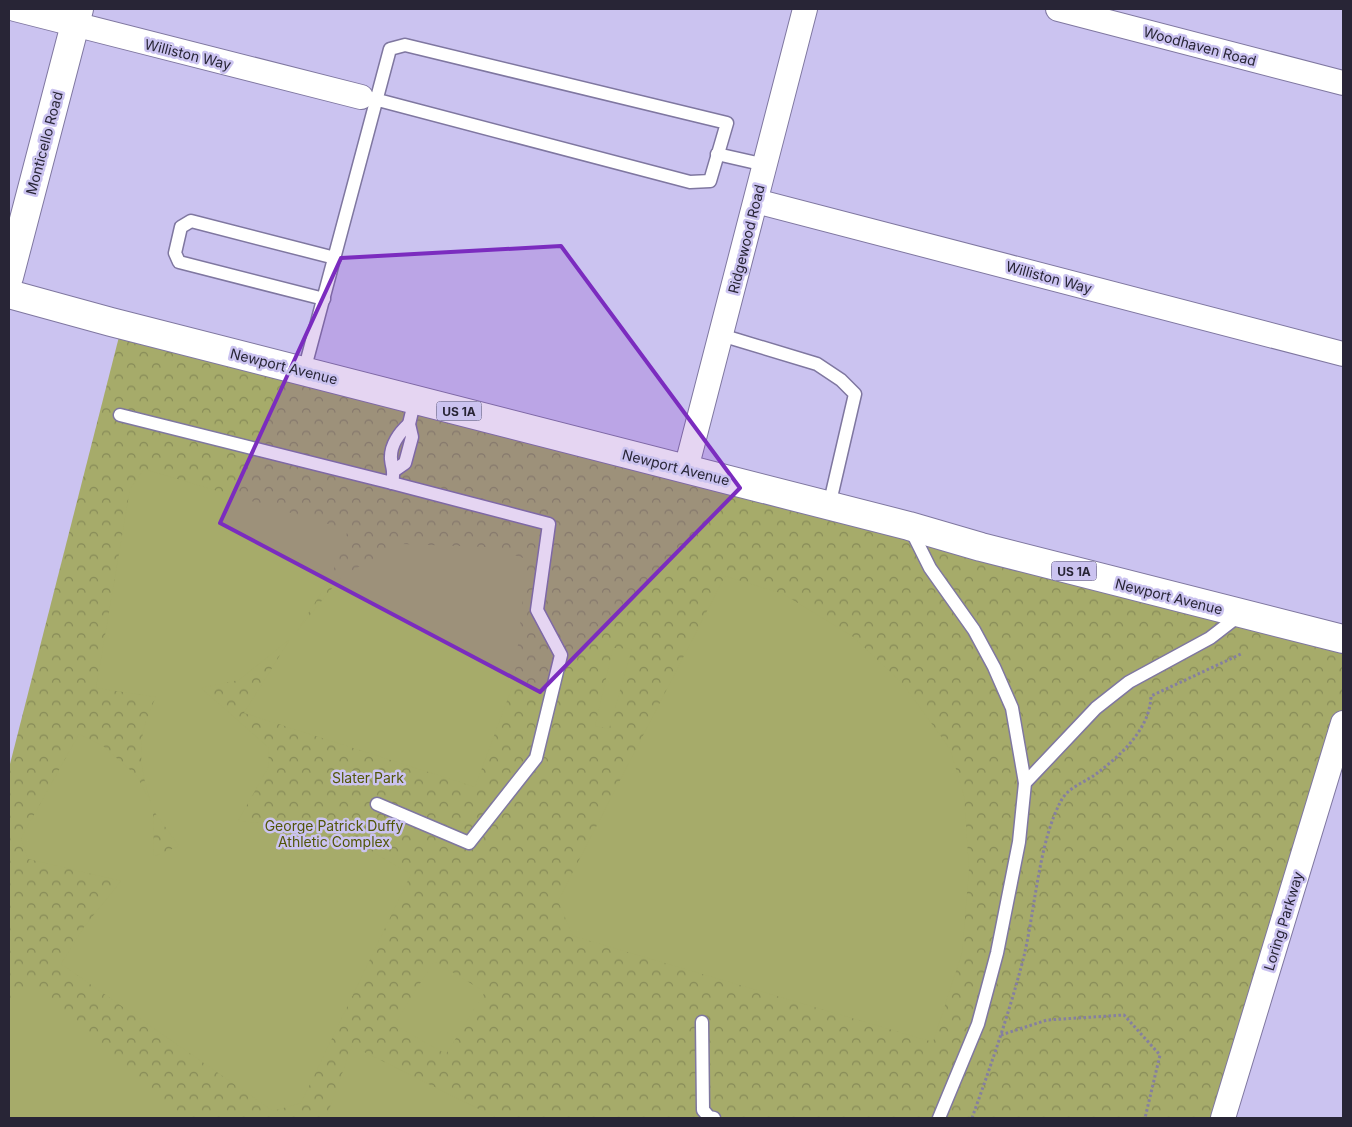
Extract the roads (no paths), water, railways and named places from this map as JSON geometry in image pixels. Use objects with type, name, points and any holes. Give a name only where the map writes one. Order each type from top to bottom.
[{"type":"main road","name":"Monticello Road","points":[[9,277],[77,17]]},
{"type":"main road","name":"Newport Avenue","points":[[9,294],[304,371],[412,412],[686,469],[909,526],[981,548],[1343,639]]},
{"type":"street","name":"Williston Way","points":[[15,9],[77,17],[369,99]]},
{"type":"street","name":"Ridgewood Road","points":[[686,469],[805,9]]},
{"type":"street","name":"Woodhaven Road","points":[[1058,9],[1343,83]]},
{"type":"street","name":"Williston Way","points":[[756,200],[1343,354]]},
{"type":"street","name":"Loring Parkway","points":[[1223,1118],[1343,723]]},
{"type":"lane","points":[[304,371],[335,258],[369,99],[390,49],[405,45],[728,123],[710,181],[690,182],[369,99]]},
{"type":"lane","points":[[717,154],[764,166]]},
{"type":"lane","points":[[324,299],[179,262],[174,253],[181,226],[191,221],[335,258]]},
{"type":"lane","points":[[721,335],[817,364],[841,380],[855,394],[829,506]]},
{"type":"lane","points":[[393,477],[405,463],[412,437],[412,412]]},
{"type":"lane","points":[[120,415],[393,477],[549,524],[537,610],[561,655],[536,758],[469,843],[377,804]]},
{"type":"lane","points":[[909,526],[930,568],[974,630],[994,668],[1012,708],[1026,783],[1019,842],[997,953],[978,1024],[939,1118]]},
{"type":"lane","points":[[1026,783],[1096,708],[1129,682],[1210,638],[1241,614]]},
{"type":"lane","points":[[702,1022],[703,1110],[709,1117],[714,1118]]},
{"type":"park label","name":"Slater Park","points":[[368,777]]},
{"type":"park label","name":"George Patrick Duffy Athletic Complex","points":[[334,834]]}]
